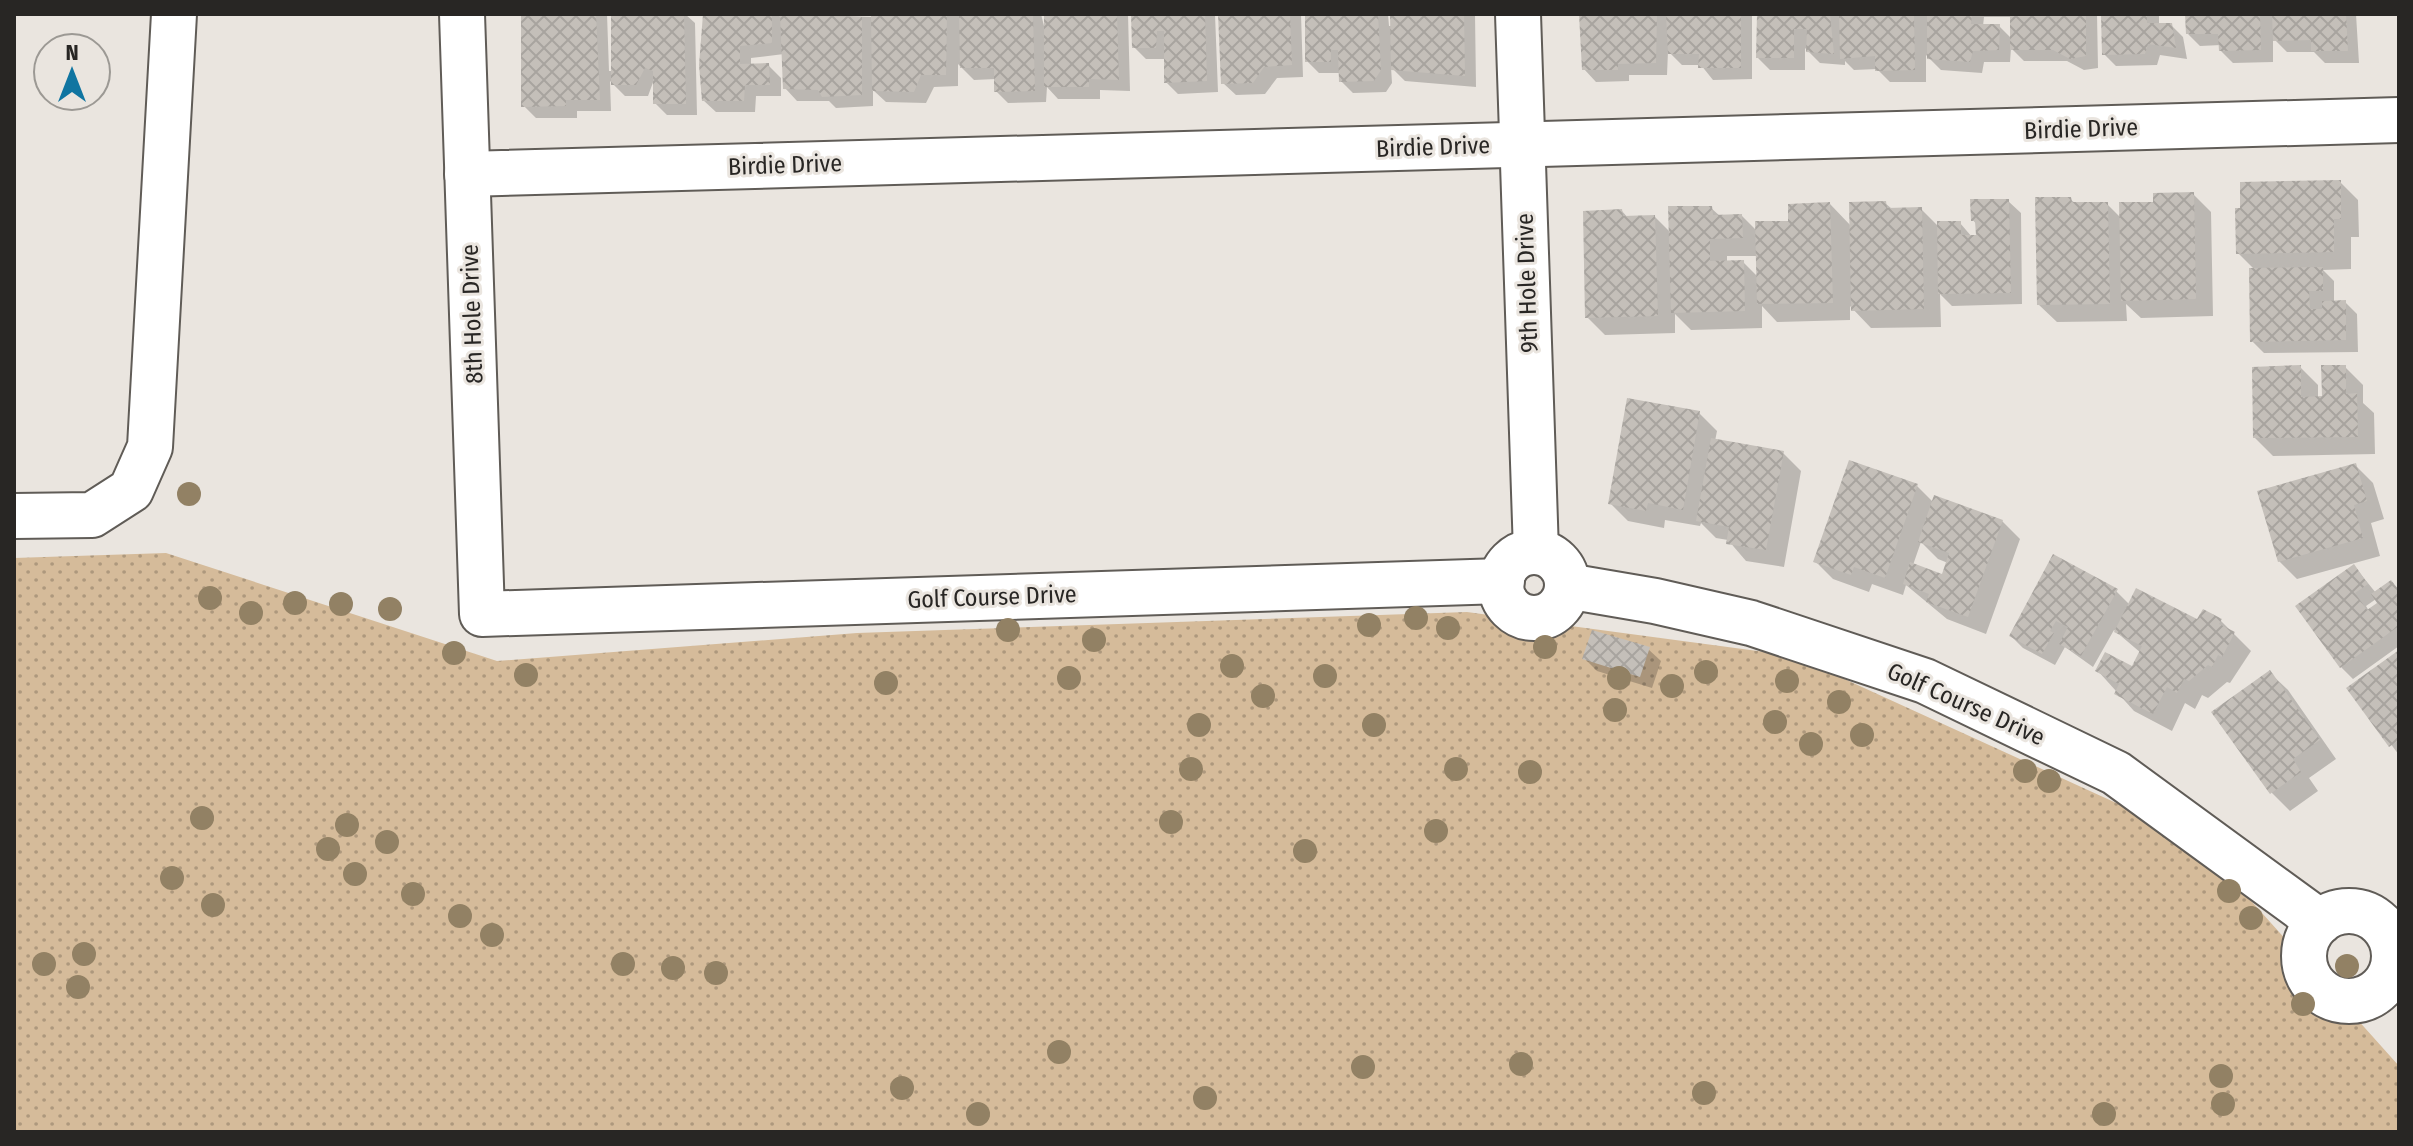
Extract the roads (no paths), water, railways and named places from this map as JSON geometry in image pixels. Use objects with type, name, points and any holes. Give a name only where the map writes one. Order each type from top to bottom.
[{"type":"street","points":[[14,516],[92,515],[131,490],[150,447],[174,14]]},
{"type":"street","name":"8th Hole Drive","points":[[462,14],[482,614]]},
{"type":"street","name":"9th Hole Drive","points":[[1518,14],[1536,552]]},
{"type":"street","name":"Birdie Drive","points":[[467,174],[2399,120]]},
{"type":"street","points":[[1536,552],[1555,559],[1566,576],[1567,586],[1565,596],[1552,613],[1532,618],[1513,610],[1506,601],[1502,581],[1510,563],[1536,552]]},
{"type":"street","name":"Golf Course Drive","points":[[482,614],[1502,581]]},
{"type":"street","name":"Golf Course Drive","points":[[1567,586],[1655,601],[1751,623],[1925,681],[2116,773],[2320,922]]},
{"type":"street","points":[[2341,912],[2356,912],[2392,924],[2394,952],[2388,1000],[2349,1001],[2322,992],[2311,981],[2304,952],[2308,938],[2320,922],[2341,912]]}]
